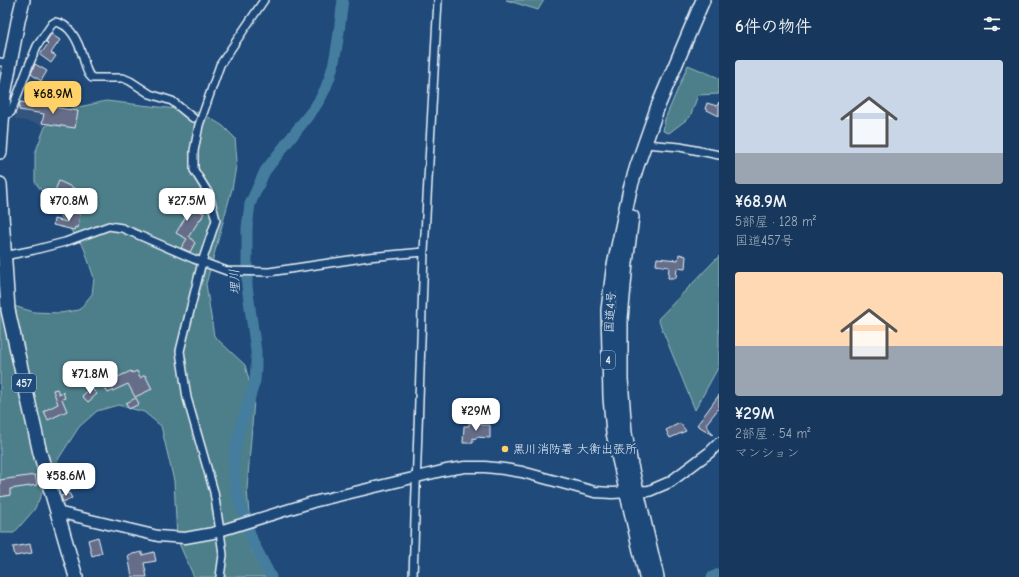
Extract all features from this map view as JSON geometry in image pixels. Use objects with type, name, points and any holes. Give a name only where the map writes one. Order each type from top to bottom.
[{"type":"highway","points":[[0,152],[5,63],[23,0]]},
{"type":"highway","name":"国道4号","points":[[653,576],[632,492],[625,433],[621,379],[620,319],[634,203],[645,144],[658,106],[703,0]]},
{"type":"highway","name":"457","points":[[0,184],[8,310],[40,453],[76,577]]},
{"type":"street","points":[[220,577],[223,554],[222,530],[214,492],[186,398],[180,351],[202,262],[216,220],[209,194],[194,170],[194,151],[200,125],[220,65],[264,0]]},
{"type":"street","points":[[413,577],[424,252],[438,0]]},
{"type":"street","points":[[3,117],[12,112],[37,46],[55,22],[62,24],[72,33],[80,47],[88,74],[92,78],[123,78],[150,94],[172,101],[193,118]]},
{"type":"street","points":[[645,144],[680,147],[719,155]]},
{"type":"street","points":[[4,256],[65,242],[109,226],[122,228],[227,271],[269,272],[368,257],[424,252]]},
{"type":"street","points":[[57,512],[158,536],[185,538],[213,534],[313,502],[416,477],[465,467],[485,467],[522,472],[595,492],[612,493],[649,491],[670,482],[719,443]]},
{"type":"shaded area","points":[[19,98],[84,105],[79,132],[44,128],[39,124],[15,119]]},
{"type":"green space","points":[[506,0],[544,0],[538,10]]},
{"type":"green space","points":[[688,65],[719,78],[719,94],[698,95],[690,117],[669,133],[663,131],[665,119]]},
{"type":"green space","points":[[106,101],[202,113],[223,126],[235,138],[237,161],[232,189],[206,284],[214,336],[245,365],[254,400],[247,489],[252,551],[266,577],[194,577],[177,539],[174,481],[161,426],[144,412],[118,405],[97,411],[79,427],[59,458],[34,510],[14,533],[0,533],[0,302],[34,312],[60,313],[79,310],[92,294],[94,278],[84,248],[35,182],[35,153],[45,127],[66,110]]},
{"type":"green space","points":[[719,256],[719,366],[695,410],[658,319]]},
{"type":"building","points":[[51,34],[60,40],[51,53],[56,56],[51,63],[40,55],[48,44],[46,42]]},
{"type":"building","points":[[35,64],[47,71],[41,81],[31,74]]},
{"type":"building","points":[[20,102],[78,111],[75,128],[42,123],[44,114],[19,110]]},
{"type":"building","points":[[719,102],[719,116],[705,109],[707,103],[717,106]]},
{"type":"building","points":[[59,181],[78,190],[76,193],[85,197],[82,202],[90,211],[53,195]]},
{"type":"building","points":[[175,196],[191,203],[189,207],[204,213],[189,236],[195,243],[190,252],[181,248],[187,239],[176,233],[188,213],[171,206]]},
{"type":"building","points":[[69,212],[80,214],[78,228],[75,227],[74,230],[53,225],[54,219],[67,222]]},
{"type":"building","points":[[679,254],[686,256],[685,269],[677,268],[676,278],[668,278],[669,267],[656,265],[657,258],[678,260]]},
{"type":"building","points":[[131,371],[132,373],[137,371],[140,378],[145,375],[152,389],[135,397],[128,384],[108,393],[105,388],[109,386],[107,382]]},
{"type":"building","points":[[91,388],[97,394],[88,402],[82,396]]},
{"type":"building","points":[[57,389],[59,394],[63,392],[65,398],[62,399],[67,411],[48,420],[44,411],[58,404],[53,390]]},
{"type":"building","points":[[719,395],[719,408],[706,424],[713,435],[697,425]]},
{"type":"building","points":[[136,398],[139,404],[129,409],[126,403]]},
{"type":"building","points":[[475,420],[482,420],[481,425],[490,425],[490,438],[476,437],[476,439],[473,438],[473,443],[463,443],[464,426],[469,426],[469,423],[475,423]]},
{"type":"building","points":[[680,423],[686,431],[670,438],[666,430]]},
{"type":"building","points":[[35,475],[37,485],[10,489],[10,495],[0,497],[0,480]]},
{"type":"building","points":[[75,480],[78,487],[68,491],[65,484]]},
{"type":"building","points":[[69,493],[72,498],[63,502],[61,496]]},
{"type":"building","points":[[98,537],[102,553],[92,556],[88,540]]},
{"type":"building","points":[[30,544],[32,553],[15,556],[13,547]]},
{"type":"building","points":[[142,552],[142,555],[154,552],[156,561],[144,563],[147,577],[132,577],[128,555]]},
{"type":"waterway","name":"埋川","points":[[271,577],[253,542],[239,501],[235,484],[235,450],[239,431],[255,381],[256,367],[256,351],[247,286],[247,228],[250,204],[265,171],[315,107],[328,82],[338,42],[343,0]]},
{"type":"waterway","points":[[712,577],[719,574]]},
{"type":"place","name":"黒川消防署 大衡出張所","points":[[505,449]]}]
